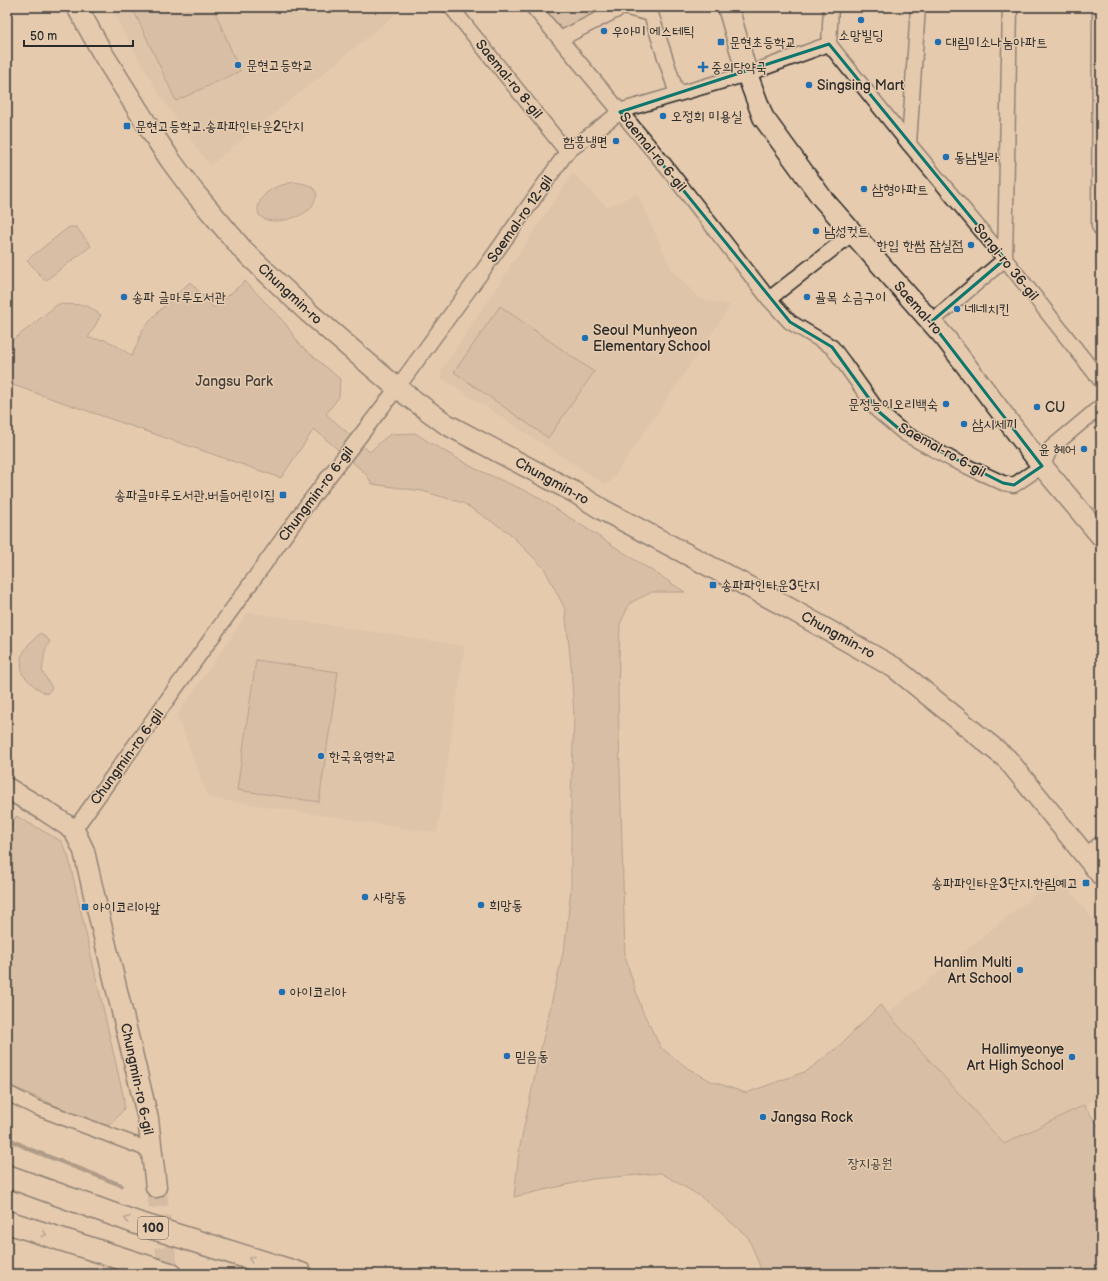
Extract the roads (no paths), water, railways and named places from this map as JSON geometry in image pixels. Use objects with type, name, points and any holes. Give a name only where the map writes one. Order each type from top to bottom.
[{"type":"highway","name":"100","points":[[7,1176],[137,1222],[302,1274]]},
{"type":"highway","points":[[7,1222],[170,1274]]},
{"type":"street","name":"Chungmin-ro","points":[[77,7],[102,54],[163,149],[194,192],[243,250],[308,312],[397,388],[446,424],[574,492],[603,510],[787,607],[895,668],[1007,759],[1094,849],[1101,875]]},
{"type":"street","name":"Saemal-ro 8-gil","points":[[450,7],[567,152]]},
{"type":"street","name":"Saemal-ro 6-gil","points":[[533,7],[664,164],[769,299],[790,322],[832,347],[878,410],[904,433],[953,460],[1003,483],[1014,485],[1042,466]]},
{"type":"street","points":[[560,39],[623,7],[652,14],[677,94]]},
{"type":"street","name":"Saemal-ro","points":[[728,7],[747,74],[763,117],[822,198],[946,339],[1042,466],[1101,536]]},
{"type":"street","points":[[747,74],[830,44],[831,7]]},
{"type":"street","points":[[909,144],[918,7]]},
{"type":"street","points":[[931,322],[1005,259],[1010,7]]},
{"type":"street","points":[[1100,7],[1099,226],[1101,229]]},
{"type":"street","name":"Songi-ro 36-gil","points":[[830,44],[909,144],[1005,259],[1101,381]]},
{"type":"street","name":"Saemal-ro 12-gil","points":[[397,388],[567,152],[620,112],[747,74]]},
{"type":"street","points":[[769,299],[853,233]]},
{"type":"street","name":"Chungmin-ro 6-gil","points":[[156,1187],[148,1119],[84,851],[74,830],[306,506],[397,388]]},
{"type":"street","points":[[1042,466],[1051,448],[1101,406]]},
{"type":"street","points":[[7,788],[74,830]]},
{"type":"street","points":[[7,1093],[35,1107],[152,1151]]},
{"type":"waterway","points":[[7,1138],[29,1149],[121,1185]]},
{"type":"tunnel","points":[[156,1187],[169,1274]]},
{"type":"place","name":"소망빌딩","points":[[861,20]]},
{"type":"place","name":"우아미 에스테틱","points":[[604,31]]},
{"type":"place","name":"문현초등학교","points":[[721,42]]},
{"type":"place","name":"대림미소나눔아파트","points":[[938,42]]},
{"type":"place","name":"문현고등학교","points":[[238,65]]},
{"type":"place","name":"중의당약국","points":[[703,67]]},
{"type":"place","name":"Singsing Mart","points":[[809,85]]},
{"type":"place","name":"오정희 미용실","points":[[663,116]]},
{"type":"place","name":"문현고등학교.송파파인타운2단지","points":[[127,126]]},
{"type":"place","name":"함흥냉면","points":[[616,141]]},
{"type":"place","name":"동남빌라","points":[[946,157]]},
{"type":"place","name":"삼형아파트","points":[[864,189]]},
{"type":"place","name":"남성컷트","points":[[816,231]]},
{"type":"place","name":"한입 한쌈 잠실점","points":[[971,245]]},
{"type":"place","name":"송파 글마루도서관","points":[[124,297]]},
{"type":"place","name":"골목 소금구이","points":[[807,297]]},
{"type":"place","name":"네네치킨","points":[[957,309]]},
{"type":"place","name":"Seoul Munhyeon Elementary School","points":[[585,338]]},
{"type":"place","name":"문정능이오리백숙","points":[[946,404]]},
{"type":"place","name":"CU","points":[[1037,407]]},
{"type":"place","name":"삼시세끼","points":[[964,424]]},
{"type":"place","name":"윤 헤어","points":[[1084,449]]},
{"type":"place","name":"송파글마루도서관.버들어린이집","points":[[283,495]]},
{"type":"place","name":"송파파인타운3단지","points":[[713,585]]},
{"type":"place","name":"한국육영학교","points":[[321,756]]},
{"type":"place","name":"송파파인타운3단지.한림예고","points":[[1086,883]]},
{"type":"place","name":"사랑동","points":[[365,897]]},
{"type":"place","name":"희망동","points":[[481,905]]},
{"type":"place","name":"아이코리아앞","points":[[85,907]]},
{"type":"place","name":"Hanlim Multi Art School","points":[[1020,970]]},
{"type":"place","name":"아이코리아","points":[[282,992]]},
{"type":"place","name":"믿음동","points":[[507,1056]]},
{"type":"place","name":"Hallimyeonye Art High School","points":[[1072,1057]]},
{"type":"place","name":"Jangsa Rock","points":[[763,1117]]},
{"type":"park label","name":"Jangsu Park","points":[[234,381]]},
{"type":"park label","name":"장지공원","points":[[870,1163]]}]
